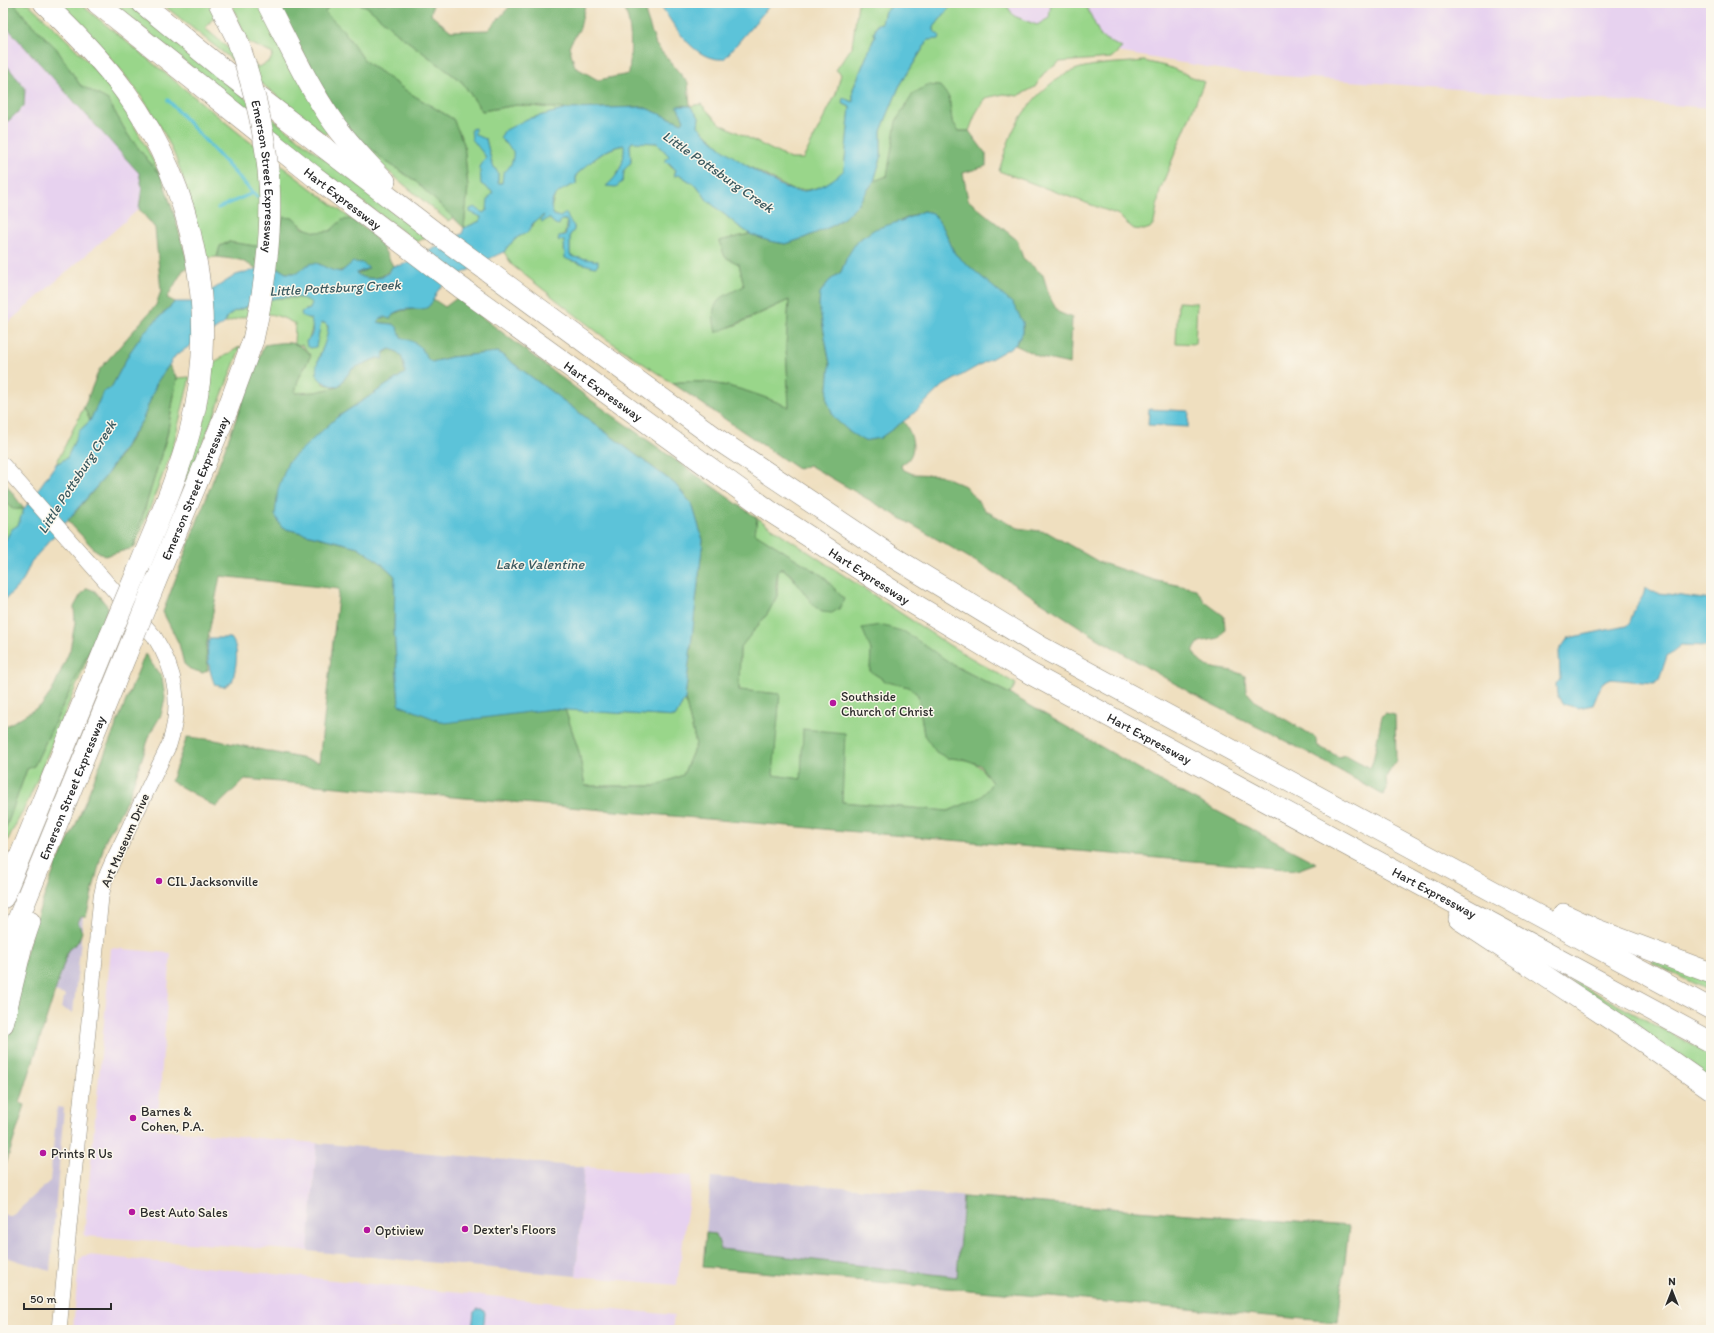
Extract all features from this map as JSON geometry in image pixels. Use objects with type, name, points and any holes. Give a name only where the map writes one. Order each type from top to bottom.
[{"type":"highway","name":"Emerson Street Expressway","points":[[3,898],[175,481],[185,452],[195,412],[201,366],[202,335],[198,271],[190,228],[182,201],[158,144],[127,94],[106,66],[44,3]]},
{"type":"highway","name":"Hart Expressway","points":[[97,3],[297,163],[460,287],[739,490],[904,598],[1031,674],[1374,861],[1711,1042]]},
{"type":"highway","points":[[142,3],[232,76],[437,234],[720,441],[887,554],[1041,647],[1711,1009]]},
{"type":"highway","name":"Emerson Street Expressway","points":[[3,956],[69,790],[230,403],[253,340],[268,263],[271,190],[268,157],[252,81],[237,39],[219,3]]},
{"type":"highway","points":[[267,3],[329,117],[359,154],[437,234]]},
{"type":"highway","points":[[3,866],[50,782]]},
{"type":"highway","points":[[3,1024],[22,945],[48,869],[69,790]]},
{"type":"highway","points":[[1428,856],[1521,895],[1595,929],[1711,972]]},
{"type":"highway","points":[[1374,861],[1481,935],[1624,1028],[1711,1089]]},
{"type":"street","name":"Art Museum Drive","points":[[3,465],[154,636],[168,660],[176,691],[177,707],[175,728],[169,746],[112,863],[105,879],[101,898],[59,1330]]},
{"type":"shaded area","points":[[1005,3],[1051,3],[1049,18],[1037,25],[1014,16]]},
{"type":"shaded area","points":[[1085,3],[1711,3],[1711,108],[1243,73],[1117,52],[1122,48],[1101,38]]},
{"type":"shaded area","points":[[3,23],[139,173],[142,187],[139,209],[3,327]]},
{"type":"shaded area","points":[[81,917],[83,917],[82,931],[78,922]]},
{"type":"shaded area","points":[[82,933],[73,1013],[61,1008],[65,995],[54,992],[68,950],[78,942]]},
{"type":"shaded area","points":[[111,948],[171,953],[157,1129],[317,1143],[308,1251],[84,1236]]},
{"type":"shaded area","points":[[57,1107],[64,1108],[50,1271],[3,1256],[3,1214],[11,1217],[50,1181]]},
{"type":"shaded area","points":[[317,1143],[584,1167],[576,1276],[308,1251]]},
{"type":"shaded area","points":[[584,1167],[692,1176],[677,1285],[576,1276]]},
{"type":"shaded area","points":[[711,1177],[1349,1226],[1338,1322],[703,1267]]},
{"type":"shaded area","points":[[88,1255],[674,1315],[672,1330],[73,1330],[79,1261],[83,1256]]},
{"type":"green space","points":[[3,3],[14,3],[28,21],[56,48],[80,85],[108,100],[128,135],[162,178],[189,267],[183,270],[167,298],[175,302],[144,332],[130,352],[111,388],[103,393],[90,421],[84,407],[99,370],[156,305],[161,291],[155,228],[139,209],[142,187],[139,173],[3,23]]},
{"type":"green space","points":[[14,3],[28,3],[91,65],[117,98],[131,120],[162,178],[128,135],[108,100],[80,85],[56,48],[28,21]]},
{"type":"green space","points":[[57,3],[79,3],[246,139],[351,219],[344,221],[330,231],[319,233],[305,228],[294,218],[273,242],[255,246],[229,242],[220,246],[217,257],[205,258],[192,206],[175,156],[152,113],[124,74],[108,55]]},
{"type":"green space","points":[[112,3],[128,3],[230,86],[426,237],[417,242],[313,165]]},
{"type":"green space","points":[[161,3],[209,3],[216,15],[205,28],[243,61],[259,67],[270,61],[273,54],[248,42],[231,3],[262,3],[328,130],[326,135]]},
{"type":"green space","points":[[275,3],[331,3],[325,12],[343,30],[365,61],[408,92],[453,119],[464,144],[468,187],[464,228],[414,180],[382,159],[358,136],[348,129],[336,112]]},
{"type":"green space","points":[[331,3],[354,3],[366,6],[402,37],[462,82],[482,111],[517,105],[567,109],[527,119],[500,138],[514,151],[514,159],[502,183],[498,183],[498,173],[492,164],[486,139],[475,140],[488,162],[492,178],[492,194],[490,202],[483,213],[478,210],[481,217],[480,221],[464,228],[468,187],[464,144],[453,119],[408,92],[365,61],[343,30],[325,12]]},
{"type":"green space","points":[[354,3],[433,3],[431,15],[451,31],[488,30],[513,3],[584,3],[585,5],[580,28],[569,46],[575,67],[598,80],[629,74],[631,47],[630,28],[626,11],[622,3],[649,3],[646,15],[656,45],[688,83],[690,106],[680,105],[681,114],[684,120],[682,123],[643,107],[567,109],[517,105],[482,111],[462,82],[402,37],[366,6]]},
{"type":"green space","points":[[858,3],[893,3],[889,9],[885,11],[882,23],[877,24],[874,33],[875,36],[853,89],[853,102],[843,99],[842,103],[850,107],[844,171],[834,180],[820,187],[807,190],[792,190],[730,156],[698,126],[699,117],[690,106],[701,104],[719,123],[790,159],[803,159],[836,94],[841,74],[836,70],[852,47]]},
{"type":"green space","points":[[953,3],[1005,3],[1014,16],[1037,25],[1049,18],[1051,3],[1085,3],[1101,37],[1122,48],[1111,58],[1060,62],[1044,73],[1035,87],[1018,96],[1004,94],[985,98],[976,113],[969,131],[959,131],[952,121],[949,97],[891,156],[887,176],[874,181],[881,158],[881,131],[899,87],[934,31],[934,27]]},
{"type":"green space","points":[[3,61],[25,88],[24,106],[3,126]]},
{"type":"green space","points":[[1144,61],[1169,67],[1204,82],[1160,190],[1154,223],[1150,228],[1144,230],[1134,229],[1119,215],[999,171],[1010,138],[1018,122],[1033,101],[1052,83],[1073,70],[1085,67]]},
{"type":"green space","points":[[927,85],[940,86],[949,97],[952,121],[959,131],[969,131],[986,154],[986,166],[963,173],[968,200],[1017,240],[1023,258],[1043,275],[1050,298],[1058,312],[1072,318],[1070,364],[1042,358],[1015,345],[1023,332],[1023,322],[991,286],[955,254],[944,229],[933,213],[923,211],[893,224],[847,257],[841,272],[829,281],[820,293],[819,305],[830,364],[827,400],[880,438],[903,421],[910,433],[913,445],[907,461],[901,465],[902,469],[913,474],[940,475],[965,486],[986,511],[1018,528],[1047,532],[1099,562],[1157,581],[1196,589],[1205,602],[1224,616],[1225,629],[1219,638],[1199,642],[1193,651],[1198,659],[1209,667],[1230,671],[1245,676],[1246,691],[1256,702],[1315,737],[1318,746],[1339,757],[1346,755],[1370,768],[1373,761],[1382,716],[1385,713],[1395,715],[1396,761],[1386,777],[1387,789],[1383,795],[1307,752],[1196,696],[1097,638],[1004,578],[809,465],[798,469],[672,383],[702,382],[732,387],[789,407],[786,346],[789,300],[716,333],[713,314],[714,307],[722,298],[744,286],[739,264],[725,257],[719,241],[750,234],[769,241],[786,244],[832,226],[845,217],[858,204],[874,181],[887,176],[896,121],[913,94]]},
{"type":"green space","points":[[348,129],[358,136],[382,159],[414,180],[454,217],[448,221],[378,163]]},
{"type":"green space","points":[[632,142],[657,143],[669,156],[665,161],[676,170],[674,174],[680,175],[698,187],[707,200],[750,234],[719,241],[725,257],[739,264],[744,286],[716,332],[736,325],[789,300],[786,346],[789,407],[732,387],[702,382],[672,383],[605,338],[512,265],[504,252],[518,237],[528,232],[538,217],[544,214],[555,224],[561,220],[565,220],[555,215],[551,208],[555,196],[561,190],[576,184],[576,175],[604,152],[625,145],[624,160],[614,180],[623,181],[624,170],[631,162],[630,145]],"holes":[[[566,221],[574,226],[574,230],[570,235],[570,255],[573,257],[597,261],[598,265],[595,267],[569,260],[564,251],[565,241],[558,240],[566,231]]]},
{"type":"green space","points":[[284,217],[294,218],[303,228],[316,232],[330,231],[342,220],[351,219],[376,238],[393,266],[381,276],[376,278],[366,278],[355,274],[366,270],[347,268],[339,271],[333,271],[319,264],[314,264],[306,266],[297,273],[286,273],[279,269],[258,269],[240,260],[217,257],[220,246],[229,242],[255,246],[272,242]]},
{"type":"green space","points":[[275,298],[306,298],[312,303],[310,309],[305,310],[307,318],[311,319],[313,325],[309,339],[318,339],[319,327],[321,323],[325,323],[329,333],[319,357],[318,365],[323,384],[338,387],[315,392],[294,393],[298,380],[311,355],[302,345],[294,344],[295,324],[285,319],[268,314],[253,315],[225,323],[227,317],[233,312]]},
{"type":"green space","points":[[457,298],[591,400],[757,518],[755,533],[823,576],[844,599],[840,608],[832,613],[822,612],[814,606],[791,575],[782,568],[778,571],[776,585],[777,596],[768,613],[740,648],[739,690],[780,694],[773,775],[801,779],[803,729],[845,733],[842,802],[948,811],[981,797],[992,783],[980,765],[964,759],[947,758],[936,752],[924,735],[918,695],[909,687],[887,682],[870,671],[871,650],[862,628],[880,625],[905,632],[955,666],[1010,694],[1169,786],[1316,863],[1297,870],[245,779],[216,807],[171,781],[187,737],[215,740],[319,762],[339,589],[220,576],[206,648],[208,670],[203,673],[190,669],[184,664],[179,644],[163,612],[264,345],[284,343],[300,346],[311,355],[298,380],[295,393],[315,392],[338,387],[352,369],[377,358],[390,349],[398,353],[403,361],[405,373],[336,418],[282,528],[358,547],[381,563],[395,576],[394,630],[399,705],[565,709],[579,752],[585,786],[655,786],[683,775],[696,744],[685,699],[703,540],[692,504],[675,484],[498,352],[451,357],[432,362],[425,357],[422,349],[401,337],[395,326],[392,324],[378,322],[379,319],[391,316],[400,311],[428,307],[433,299],[445,307]]},
{"type":"green space","points":[[1178,302],[1197,303],[1195,344],[1176,343]]},
{"type":"green space","points":[[241,346],[185,490],[181,489],[211,364]]},
{"type":"green space","points":[[169,365],[177,378],[167,435],[133,548],[105,556],[94,549],[68,521],[105,477],[124,450],[143,419],[157,382]]},
{"type":"green space","points":[[190,377],[172,451],[133,548],[167,436],[177,378]]},
{"type":"green space","points":[[84,407],[90,421],[79,431],[67,458],[56,464]]},
{"type":"green space","points":[[3,480],[24,509],[13,509],[3,501]]},
{"type":"green space","points":[[3,501],[13,509],[24,509],[18,525],[12,530],[3,544]]},
{"type":"green space","points":[[757,518],[949,645],[1016,684],[1010,694],[955,666],[871,650],[870,671],[887,682],[909,687],[918,695],[924,735],[947,758],[974,763],[987,775],[992,783],[981,798],[948,811],[842,802],[844,733],[801,779],[772,775],[780,694],[739,690],[740,648],[768,613],[777,596],[778,571],[782,568],[793,578],[816,607],[822,612],[843,599],[823,576],[755,533]]},
{"type":"green space","points":[[87,588],[95,591],[108,607],[101,626],[34,766],[27,769],[3,836],[3,728],[42,705],[52,691],[70,650],[75,623],[74,607],[80,596]]},
{"type":"green space","points":[[101,626],[29,799],[3,849],[3,836],[27,769],[34,766]]},
{"type":"green space","points":[[145,654],[162,678],[165,698],[161,715],[151,732],[129,796],[105,841],[86,917],[81,917],[78,922],[82,932],[78,942],[68,950],[20,1103],[25,1105],[3,1173],[3,1041],[33,927],[56,865],[74,829]]},
{"type":"green space","points":[[685,699],[696,744],[683,775],[655,786],[585,786],[579,752],[565,709],[675,717]]},
{"type":"green space","points":[[1655,957],[1711,977],[1711,992],[1652,963]]},
{"type":"green space","points":[[1562,975],[1711,1055],[1711,1084]]},
{"type":"green space","points":[[963,1197],[1349,1226],[1338,1322],[703,1267],[706,1233],[716,1234],[721,1249],[957,1277]]},
{"type":"water","points":[[659,3],[772,3],[724,59],[703,55],[694,48],[678,31]]},
{"type":"water","name":"Lake Valentine","points":[[893,3],[953,3],[934,27],[934,31],[940,36],[939,39],[928,40],[899,87],[881,131],[881,158],[874,181],[858,204],[845,217],[832,226],[786,244],[769,241],[750,234],[707,200],[698,187],[680,175],[674,176],[676,170],[669,163],[664,162],[669,156],[657,143],[632,142],[630,145],[631,162],[624,170],[623,181],[616,187],[606,186],[618,173],[622,163],[624,145],[604,152],[576,175],[576,184],[566,188],[556,195],[551,204],[554,215],[560,217],[566,213],[574,226],[574,230],[570,235],[570,255],[573,257],[598,261],[598,265],[595,267],[565,258],[564,241],[558,240],[559,236],[565,235],[568,225],[566,220],[561,220],[559,225],[555,224],[549,218],[543,222],[541,221],[544,215],[533,223],[528,232],[518,237],[508,246],[504,252],[471,268],[443,285],[438,290],[431,304],[426,308],[399,311],[390,319],[384,317],[379,319],[378,322],[395,325],[401,337],[418,345],[427,358],[432,362],[451,357],[498,352],[675,484],[692,504],[703,540],[685,699],[675,717],[552,709],[445,723],[399,705],[394,630],[395,576],[381,563],[358,547],[282,528],[275,515],[278,489],[288,462],[336,418],[405,373],[403,361],[398,353],[390,349],[384,352],[383,359],[377,358],[352,369],[338,387],[326,383],[319,378],[316,371],[327,336],[328,326],[325,323],[321,323],[316,347],[311,348],[307,346],[306,341],[312,334],[312,322],[311,319],[302,316],[301,312],[310,309],[312,303],[304,299],[294,297],[272,299],[233,312],[227,317],[225,323],[176,355],[157,382],[143,419],[105,477],[31,562],[23,581],[3,602],[3,544],[12,529],[18,525],[24,509],[56,464],[67,458],[79,431],[90,421],[103,392],[111,388],[130,352],[144,332],[175,302],[193,302],[236,275],[258,269],[279,269],[286,273],[297,273],[304,267],[314,263],[341,272],[353,262],[362,263],[369,268],[356,273],[363,277],[376,278],[384,276],[393,266],[402,265],[462,234],[464,228],[480,221],[481,217],[470,212],[470,209],[475,207],[483,213],[487,210],[488,199],[493,192],[481,184],[480,167],[486,157],[472,139],[471,129],[475,128],[475,135],[486,139],[492,164],[498,173],[498,183],[502,183],[503,173],[510,166],[513,154],[513,151],[500,138],[504,131],[527,119],[567,109],[643,107],[682,123],[684,120],[677,106],[690,106],[699,117],[698,126],[721,148],[745,165],[791,190],[805,191],[820,187],[844,170],[850,107],[842,103],[843,98],[853,102],[853,89],[875,36],[874,33],[878,24],[882,23],[885,11],[889,9]]},
{"type":"water","points":[[923,211],[933,213],[944,229],[955,254],[1013,304],[1023,322],[1023,332],[1015,345],[941,387],[911,416],[880,438],[864,441],[851,433],[834,418],[827,400],[830,364],[819,305],[820,293],[829,281],[841,272],[847,257],[857,241],[875,229],[904,220]]},
{"type":"water","points":[[1149,409],[1189,411],[1188,427],[1148,425]]},
{"type":"water","points":[[1645,588],[1652,592],[1711,600],[1711,644],[1706,646],[1681,645],[1667,656],[1659,680],[1654,683],[1609,679],[1602,683],[1593,705],[1578,708],[1563,704],[1557,695],[1556,684],[1560,678],[1559,651],[1568,638],[1626,626]]},
{"type":"water","points":[[210,638],[231,638],[236,647],[233,679],[232,682],[224,687],[215,685],[211,675],[208,662],[208,642]]},
{"type":"water","points":[[478,1309],[482,1309],[485,1313],[483,1330],[472,1330],[474,1312]]},
{"type":"waterway","points":[[168,100],[257,197]]},
{"type":"waterway","points":[[218,208],[253,193]]},
{"type":"place","name":"Southside Church of Christ","points":[[833,703]]},
{"type":"place","name":"CIL Jacksonville","points":[[159,881]]},
{"type":"place","name":"Barnes & Cohen, P.A.","points":[[133,1118]]},
{"type":"place","name":"Prints R Us","points":[[43,1153]]},
{"type":"place","name":"Best Auto Sales","points":[[132,1212]]},
{"type":"place","name":"Dexter's Floors","points":[[465,1229]]},
{"type":"place","name":"Optiview","points":[[367,1230]]},
{"type":"water label","name":"Little Pottsburg Creek","points":[[718,172]]},
{"type":"water label","name":"Little Pottsburg Creek","points":[[335,288]]},
{"type":"water label","name":"Little Pottsburg Creek","points":[[77,477]]}]
